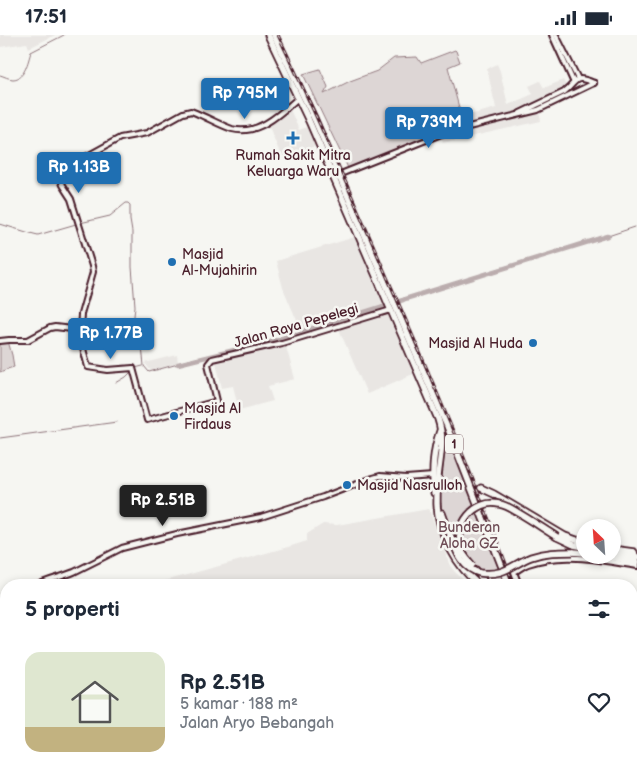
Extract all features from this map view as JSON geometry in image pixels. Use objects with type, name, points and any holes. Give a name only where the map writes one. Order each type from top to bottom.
[{"type":"highway","name":"1","points":[[268,35],[338,175],[391,305]]},
{"type":"highway","name":"1","points":[[274,35],[443,428],[451,438],[507,579]]},
{"type":"highway","name":"1","points":[[443,428],[437,505],[441,526],[455,558],[463,570],[473,579]]},
{"type":"highway","points":[[437,505],[434,495],[433,476],[437,439],[443,428]]},
{"type":"highway","points":[[442,444],[446,438],[451,438]]},
{"type":"highway","points":[[481,489],[494,494],[565,536],[576,540]]},
{"type":"highway","points":[[438,496],[448,532],[457,554],[467,567],[473,571],[487,574],[499,573],[531,557],[546,553],[576,552]]},
{"type":"highway","points":[[482,579],[461,549],[461,528],[472,510],[479,506],[490,503],[500,504],[517,512],[557,537],[576,545]]},
{"type":"highway","points":[[621,552],[635,557]]},
{"type":"highway","points":[[621,555],[635,557]]},
{"type":"highway","points":[[621,556],[635,557]]},
{"type":"street","points":[[552,35],[576,80]]},
{"type":"street","points":[[556,35],[564,57]]},
{"type":"street","points":[[338,175],[444,133],[538,110],[594,83],[576,80],[567,90],[516,115]]},
{"type":"street","points":[[0,341],[28,340],[55,327],[80,330],[83,304],[93,268],[71,199],[58,175],[60,171],[120,137],[147,133],[183,113],[191,111],[225,127],[239,130],[255,127],[270,121],[298,98]]},
{"type":"street","points":[[546,100],[548,105]]},
{"type":"street","name":"Jalan Raya Pepelegi","points":[[80,330],[88,367],[108,370],[133,369],[147,420],[217,401],[208,364],[212,359],[282,343],[391,305]]},
{"type":"street","points":[[52,579],[74,572],[122,548],[177,534],[261,517],[301,505],[380,476],[406,478],[433,476]]},
{"type":"street","points":[[517,579],[514,572],[528,564],[542,560],[558,558],[598,560],[635,557]]},
{"type":"shaded area","points":[[0,35],[55,35],[29,48],[27,43],[0,47]]},
{"type":"shaded area","points":[[497,64],[508,105],[533,94],[529,86],[540,81],[544,88],[563,80],[569,91],[538,108],[541,121],[443,143],[440,132],[464,126],[462,117],[496,108],[487,69]]},
{"type":"shaded area","name":"Rumah Sakit Mitra Keluarga Waru","points":[[289,107],[299,130],[307,127],[316,146],[282,158],[268,124]]},
{"type":"shaded area","points":[[355,237],[383,305],[301,330],[283,288],[276,261]]},
{"type":"shaded area","points":[[387,312],[413,374],[367,394],[338,327]]},
{"type":"shaded area","points":[[285,343],[295,379],[268,386],[273,401],[239,410],[233,386],[222,388],[216,362]]},
{"type":"shaded area","points":[[177,355],[178,363],[151,371],[145,363]]},
{"type":"shaded area","points":[[429,509],[450,566],[462,579],[172,579],[307,541],[307,534],[323,524],[337,525]]},
{"type":"green space","points":[[455,50],[460,62],[448,67],[464,126],[440,132],[348,168],[303,74],[320,69],[328,87],[324,94],[350,81],[377,71],[394,58],[417,57],[421,63]]},
{"type":"green space","points":[[8,341],[14,367],[0,372],[0,342]]},
{"type":"green space","name":"Bunderan Aloha GZ","points":[[448,439],[505,579],[481,579],[464,560],[442,513],[440,496],[445,448]]},
{"type":"waterway","points":[[0,75],[11,79],[17,78],[23,73],[31,52],[64,35]]},
{"type":"waterway","points":[[80,223],[110,216],[126,203],[130,205],[134,316],[142,346],[144,366],[149,372],[178,364]]},
{"type":"waterway","points":[[0,224],[38,235],[76,224]]},
{"type":"waterway","points":[[608,236],[635,227]]},
{"type":"waterway","points":[[405,299],[608,236]]},
{"type":"waterway","points":[[178,364],[282,338],[403,300]]},
{"type":"waterway","points":[[135,368],[143,366]]},
{"type":"waterway","points":[[116,383],[132,371]]},
{"type":"waterway","points":[[0,438],[117,422]]},
{"type":"railway","points":[[278,35],[332,152],[418,348],[512,579]]},
{"type":"place","name":"Rumah Sakit Mitra Keluarga Waru","points":[[293,138]]},
{"type":"place","name":"Masjid Al-Mujahirin","points":[[172,262]]},
{"type":"place","name":"Masjid Al Huda","points":[[533,343]]},
{"type":"place","name":"Masjid Al Firdaus","points":[[174,416]]},
{"type":"place","name":"Masjid Nasrulloh","points":[[347,485]]}]
